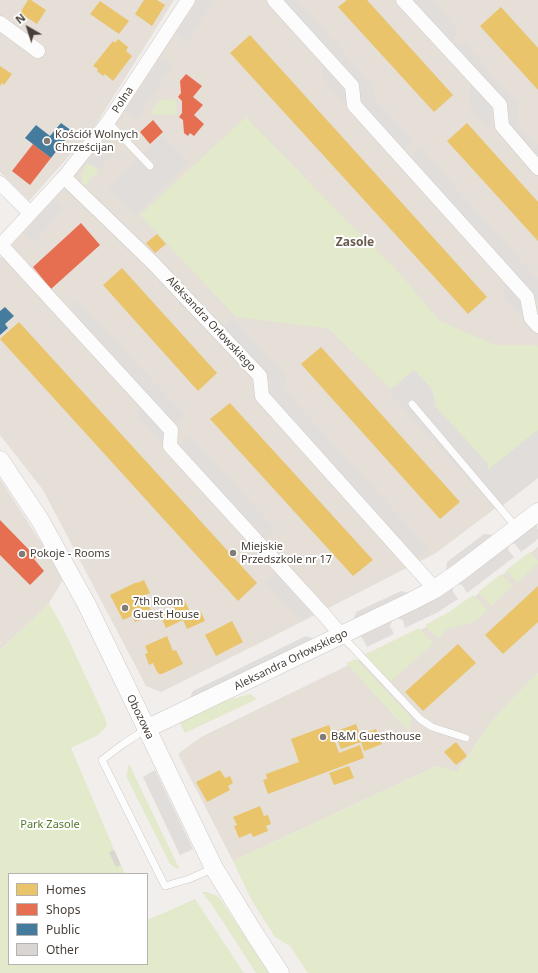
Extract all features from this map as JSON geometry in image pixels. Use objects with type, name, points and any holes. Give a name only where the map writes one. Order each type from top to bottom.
[{"type":"street","name":"Polna","points":[[0,246],[64,177],[108,122],[188,0]]},
{"type":"street","points":[[274,0],[352,86],[354,105],[527,297],[531,318],[538,326]]},
{"type":"street","points":[[403,0],[500,105],[502,126],[538,168]]},
{"type":"street","points":[[0,23],[38,52]]},
{"type":"street","name":"Aleksandra Orłowskiego","points":[[64,177],[153,263],[260,376],[262,396],[435,589]]},
{"type":"street","points":[[0,183],[30,213]]},
{"type":"street","points":[[0,246],[166,424],[171,430],[170,446],[342,636]]},
{"type":"street","name":"Obozowa","points":[[0,460],[40,520],[87,604],[214,868],[280,973]]},
{"type":"street","name":"Aleksandra Orłowskiego","points":[[146,729],[342,636],[435,589],[538,512]]},
{"type":"lane","points":[[108,122],[150,166]]},
{"type":"lane","points":[[412,404],[518,528]]},
{"type":"lane","points":[[342,636],[420,719],[432,727],[466,738]]},
{"type":"lane","points":[[146,729],[102,760],[165,886],[188,879],[214,868]]},
{"type":"shaded area","points":[[0,0],[174,0],[93,129],[29,201],[0,172]]},
{"type":"shaded area","points":[[195,0],[538,0],[538,476],[436,553],[161,692],[146,686],[43,490],[0,435],[0,258],[101,142]]},
{"type":"shaded area","points":[[198,0],[214,0],[187,42],[176,35]]},
{"type":"shaded area","points":[[280,0],[297,0],[373,85],[374,99],[414,141],[402,152],[359,104]]},
{"type":"shaded area","points":[[414,0],[431,0],[459,32],[450,41]]},
{"type":"shaded area","points":[[464,42],[517,103],[518,124],[538,146],[538,166],[505,128],[504,103],[453,44]]},
{"type":"shaded area","points":[[161,58],[172,65],[136,119],[125,112]]},
{"type":"shaded area","points":[[323,64],[348,90],[346,105],[322,78]]},
{"type":"shaded area","points":[[470,81],[492,106],[491,129],[469,106]]},
{"type":"shaded area","points":[[162,135],[189,162],[135,215],[108,188]]},
{"type":"shaded area","points":[[101,146],[111,155],[99,170],[88,162]]},
{"type":"shaded area","points":[[420,148],[538,280],[538,301],[408,159]]},
{"type":"shaded area","points":[[55,199],[64,208],[33,243],[23,234]]},
{"type":"shaded area","points":[[505,284],[522,301],[522,317],[504,298]]},
{"type":"shaded area","points":[[77,301],[185,415],[174,424],[68,309]]},
{"type":"shaded area","points":[[234,319],[286,377],[284,390],[428,548],[417,559],[268,394],[271,382],[222,328]]},
{"type":"shaded area","points":[[414,370],[432,389],[435,401],[434,405],[488,464],[488,470],[538,430],[538,478],[497,510],[389,392]]},
{"type":"shaded area","points":[[139,403],[164,430],[164,445],[139,418]]},
{"type":"shaded area","points":[[190,436],[275,529],[264,539],[179,446]]},
{"type":"shaded area","points":[[0,479],[64,578],[49,603],[0,650],[1,643]]},
{"type":"shaded area","points":[[537,523],[538,539],[521,552],[515,544],[511,543]]},
{"type":"shaded area","points":[[484,534],[493,535],[446,571],[447,562]]},
{"type":"shaded area","points":[[509,544],[508,550],[514,557],[467,593],[462,585],[456,584]]},
{"type":"shaded area","points":[[538,547],[538,673],[491,722],[457,772],[437,766],[233,861],[178,754],[201,737],[451,615]]},
{"type":"shaded area","points":[[276,574],[312,614],[302,622],[266,582]]},
{"type":"shaded area","points":[[453,587],[453,592],[458,599],[438,612],[405,628],[403,620],[397,618]]},
{"type":"shaded area","points":[[401,591],[409,593],[353,621],[356,612]]},
{"type":"shaded area","points":[[392,621],[390,626],[394,634],[367,647],[360,636]]},
{"type":"shaded area","points":[[306,636],[314,639],[189,700],[193,691]]},
{"type":"shaded area","points":[[155,770],[193,849],[180,855],[143,777]]},
{"type":"green space","points":[[174,99],[176,101],[177,115],[150,114],[158,102],[162,100]]},
{"type":"green space","points":[[246,117],[394,267],[440,321],[495,345],[536,345],[538,347],[538,430],[488,470],[488,464],[434,405],[435,401],[414,370],[391,389],[328,328],[236,317],[140,215]]},
{"type":"green space","points":[[86,165],[93,165],[99,170],[85,186],[82,184],[82,177],[83,170]]},
{"type":"green space","points":[[530,552],[538,563],[517,583],[506,570]]},
{"type":"green space","points":[[501,574],[513,586],[491,606],[478,592]]},
{"type":"green space","points":[[473,595],[488,610],[474,622],[447,629],[438,639],[425,625],[449,612]]},
{"type":"green space","name":"Park Zasole","points":[[49,603],[64,630],[105,718],[107,726],[98,735],[71,748],[125,873],[8,873],[8,965],[148,965],[148,920],[195,899],[244,973],[0,973],[0,650]]},
{"type":"green space","points":[[419,628],[434,643],[390,682],[364,655]]},
{"type":"green space","points":[[356,659],[411,717],[409,732],[346,663]]},
{"type":"green space","points":[[538,673],[538,973],[308,973],[290,946],[275,937],[252,901],[233,861],[437,766],[457,772],[491,722]]},
{"type":"green space","points":[[250,694],[257,699],[185,733],[180,723],[221,702]]},
{"type":"green space","points":[[129,764],[179,868],[178,869],[170,864],[126,776]]},
{"type":"green space","points":[[202,892],[207,892],[217,896],[221,900],[269,973],[256,973]]},
{"type":"building: Homes","points":[[28,0],[31,0],[46,10],[37,24],[20,13]]},
{"type":"building: Homes","points":[[144,0],[157,0],[165,5],[152,26],[135,14]]},
{"type":"building: Homes","points":[[347,0],[367,0],[453,95],[434,112],[338,7]]},
{"type":"building: Homes","points":[[100,1],[129,21],[119,34],[90,14]]},
{"type":"building: Homes","points":[[501,7],[538,48],[538,90],[480,26]]},
{"type":"building: Homes","points":[[250,35],[487,297],[468,314],[230,53]]},
{"type":"building: Homes","points":[[118,39],[128,47],[126,51],[132,56],[113,81],[105,74],[103,76],[97,71],[98,69],[93,66],[113,41],[115,43]]},
{"type":"building: Homes","points":[[0,66],[12,74],[4,85],[2,83],[0,86]]},
{"type":"building: Homes","points":[[467,123],[538,202],[538,241],[447,141]]},
{"type":"building: Homes","points":[[157,234],[166,244],[155,253],[146,243]]},
{"type":"building: Homes","points":[[122,268],[217,373],[198,391],[103,285]]},
{"type":"building: Homes","points":[[19,322],[257,583],[238,601],[0,339]]},
{"type":"building: Homes","points":[[321,347],[460,502],[440,519],[301,364]]},
{"type":"building: Homes","points":[[230,403],[373,560],[353,576],[210,419]]},
{"type":"building: Homes","points":[[144,580],[150,593],[144,596],[152,612],[142,617],[143,619],[135,622],[132,616],[123,620],[110,595]]},
{"type":"building: Homes","points":[[538,586],[538,622],[503,654],[485,635]]},
{"type":"building: Homes","points":[[184,599],[192,616],[201,612],[205,621],[187,629],[183,620],[166,628],[160,615],[174,609],[172,605]]},
{"type":"building: Homes","points":[[232,621],[243,642],[216,656],[205,635]]},
{"type":"building: Homes","points":[[167,636],[173,651],[176,650],[183,664],[159,674],[153,663],[149,665],[145,654],[148,653],[145,646]]},
{"type":"building: Homes","points":[[458,644],[476,663],[423,711],[405,692]]},
{"type":"building: Homes","points":[[356,724],[360,735],[376,729],[382,744],[364,751],[361,742],[341,749],[334,732]]},
{"type":"building: Homes","points":[[329,725],[339,753],[360,745],[364,758],[268,794],[263,780],[267,779],[266,774],[299,762],[291,739]]},
{"type":"building: Homes","points":[[456,742],[467,756],[456,765],[444,752]]},
{"type":"building: Homes","points":[[349,766],[354,778],[334,785],[329,773]]},
{"type":"building: Homes","points":[[220,770],[225,778],[230,776],[233,783],[228,786],[230,790],[207,802],[196,782]]},
{"type":"building: Homes","points":[[260,806],[264,816],[268,815],[271,824],[266,826],[268,831],[253,837],[251,833],[239,838],[234,826],[237,825],[233,817]]},
{"type":"building: Shops","points":[[186,74],[202,86],[193,97],[203,105],[194,115],[204,124],[194,136],[190,133],[188,136],[184,133],[183,120],[179,117],[182,113],[182,101],[178,97],[181,93],[180,81]]},
{"type":"building: Shops","points":[[153,120],[163,132],[150,144],[140,132]]},
{"type":"building: Shops","points":[[33,144],[51,158],[30,185],[12,171]]},
{"type":"building: Shops","points":[[81,223],[100,245],[51,289],[33,267]]},
{"type":"building: Shops","points":[[0,520],[36,557],[34,559],[44,571],[30,585],[0,555]]},
{"type":"building: Public","name":"Kościół Wolnych Chrześcijan","points":[[61,123],[72,131],[51,158],[25,138],[36,125],[50,136]]},
{"type":"building: Public","points":[[5,307],[14,316],[5,324],[8,328],[0,335],[0,311]]},
{"type":"building: Other","points":[[114,850],[121,865],[116,867],[109,852]]},
{"type":"place","name":"Kościół Wolnych Chrześcijan","points":[[47,141]]},
{"type":"place","name":"Miejskie Przedszkole nr 17","points":[[233,553]]},
{"type":"place","name":"Pokoje - Rooms","points":[[22,554]]},
{"type":"place","name":"7th Room Guest House","points":[[125,608]]},
{"type":"place","name":"B&M Guesthouse","points":[[323,737]]},
{"type":"district","name":"Zasole","points":[[355,243]]}]
